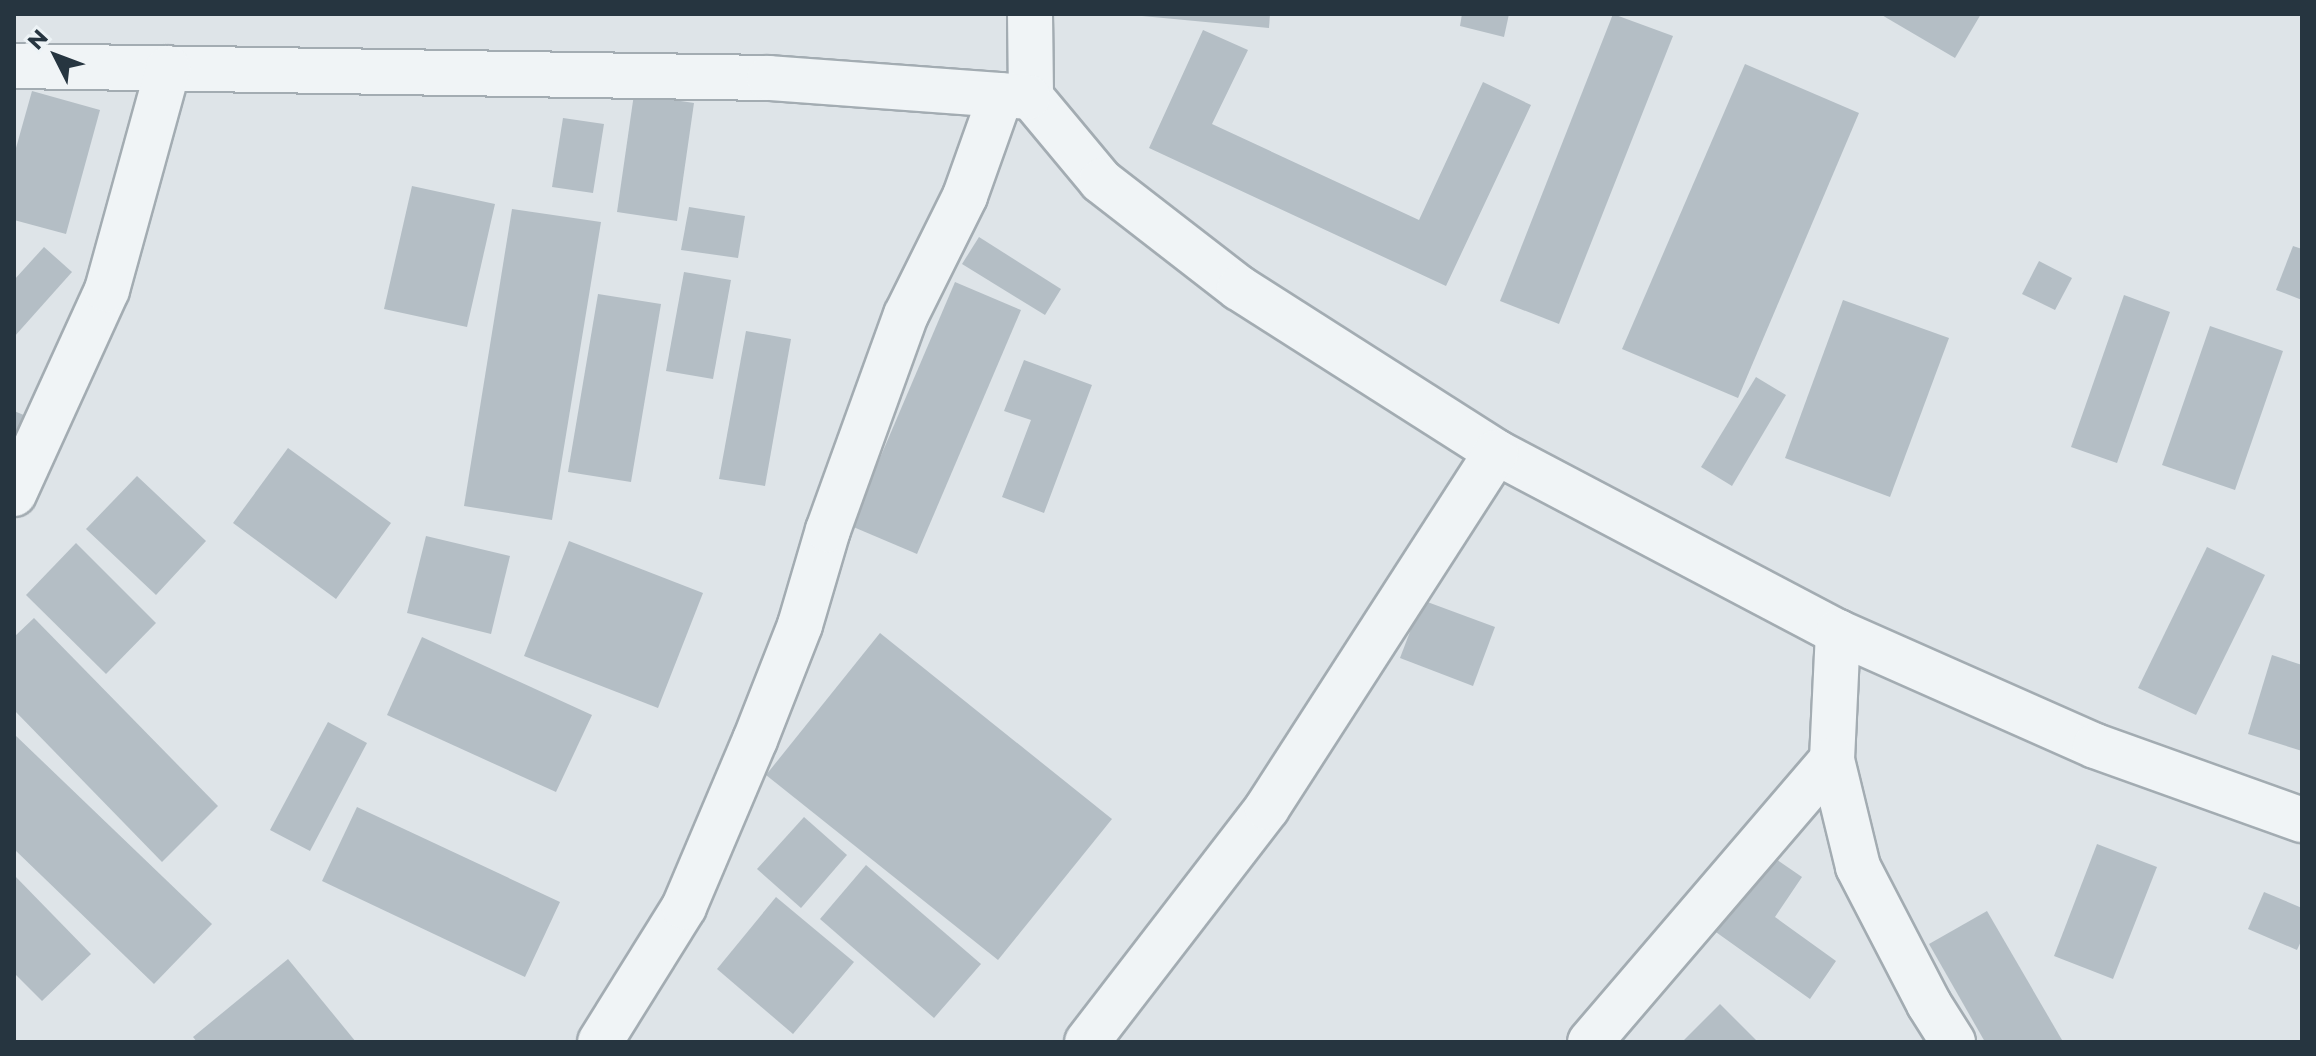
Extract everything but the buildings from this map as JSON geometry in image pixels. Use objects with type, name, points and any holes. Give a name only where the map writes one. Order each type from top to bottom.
[{"type":"street","points":[[600,1042],[684,907],[755,740],[800,625],[828,530],[906,315],[1016,96],[1030,14]]},
{"type":"street","points":[[14,66],[769,78],[1016,96],[1101,181],[1239,288],[1496,452],[1838,632],[2095,746],[2302,820]]},
{"type":"street","points":[[14,494],[107,290],[168,68]]},
{"type":"street","points":[[1087,1042],[1267,808],[1496,452]]},
{"type":"street","points":[[1838,632],[1832,760],[1858,867],[1929,1004],[1953,1042]]},
{"type":"street","points":[[1590,1042],[1832,760]]}]
